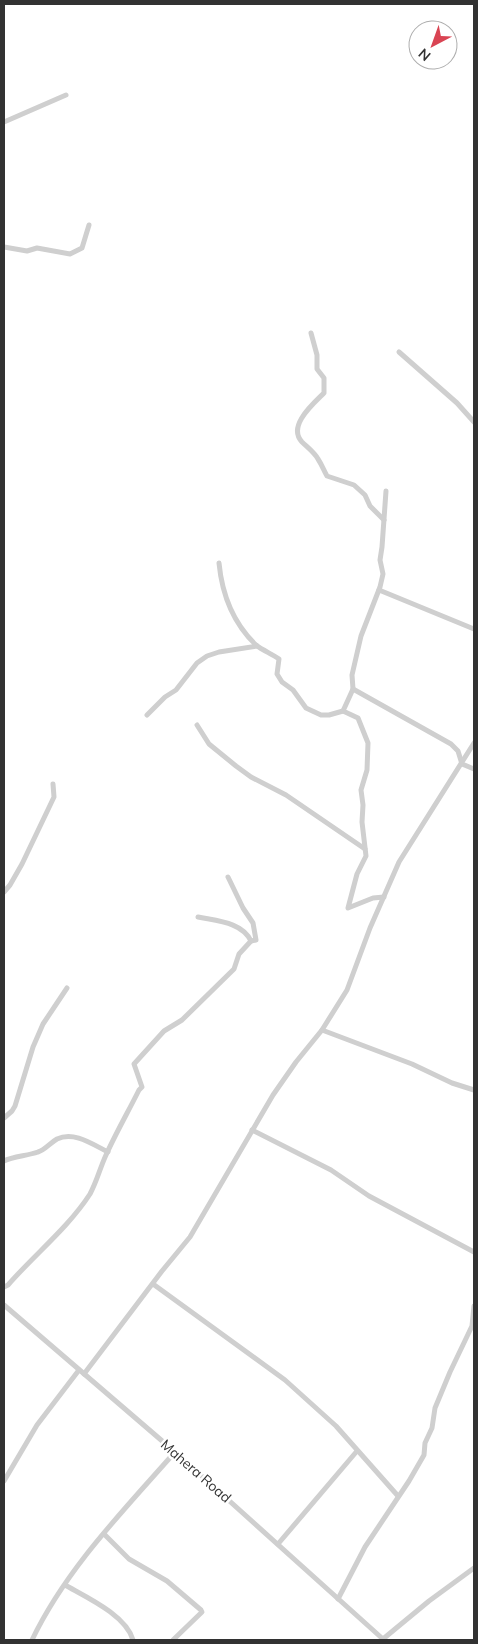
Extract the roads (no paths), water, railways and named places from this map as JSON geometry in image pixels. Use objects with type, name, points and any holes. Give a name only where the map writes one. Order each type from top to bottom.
[{"type":"street","points":[[4,122],[66,95]]},
{"type":"street","points":[[4,247],[28,251],[37,248],[70,254],[82,248],[89,225]]},
{"type":"street","points":[[311,333],[317,354],[316,369],[324,378],[324,393],[302,417],[297,434],[319,460],[327,476],[354,486],[365,495],[370,506],[384,520]]},
{"type":"street","points":[[399,352],[457,403],[474,422]]},
{"type":"street","points":[[343,711],[353,689],[352,675],[361,636],[379,590],[382,574],[380,560],[386,491]]},
{"type":"street","points":[[219,564],[221,584],[228,608],[257,646],[279,659],[277,674],[282,682],[293,690],[306,708],[321,715],[343,711],[358,718],[368,743],[367,770],[361,790],[366,856],[355,881],[348,908],[373,898],[384,897]]},
{"type":"street","points":[[379,590],[474,629]]},
{"type":"street","points":[[148,715],[164,697],[176,690],[197,663],[207,656],[219,652],[257,646]]},
{"type":"street","points":[[353,689],[451,744],[458,751],[462,764]]},
{"type":"street","points":[[196,724],[209,744],[229,761],[251,777],[286,795],[365,849]]},
{"type":"street","points":[[84,1374],[190,1237],[273,1095],[322,1030],[347,990],[370,928],[399,862],[474,743]]},
{"type":"street","points":[[462,764],[474,769]]},
{"type":"street","points":[[4,892],[22,864],[54,797],[53,784]]},
{"type":"street","points":[[4,1287],[77,1212],[89,1194],[138,1090],[142,1087],[134,1064],[164,1031],[182,1020],[234,969],[239,954],[251,941],[256,940],[253,923],[243,908],[228,877]]},
{"type":"street","points":[[198,917],[238,927],[247,933],[251,941]]},
{"type":"street","points":[[4,1118],[15,1106],[33,1046],[43,1024],[67,988]]},
{"type":"street","points":[[322,1030],[412,1064],[452,1083],[474,1090]]},
{"type":"street","points":[[252,1130],[331,1170],[368,1196],[474,1252]]},
{"type":"street","points":[[4,1161],[42,1151],[57,1139],[76,1136],[108,1152]]},
{"type":"street","points":[[153,1284],[285,1380],[336,1426],[398,1496]]},
{"type":"street","name":"Mahera Road","points":[[4,1305],[175,1452],[383,1640]]},
{"type":"street","points":[[338,1599],[365,1547],[410,1481],[424,1454],[425,1443],[432,1428],[435,1408],[472,1326],[474,1306]]},
{"type":"street","points":[[4,1482],[37,1425],[79,1370]]},
{"type":"street","points":[[278,1544],[357,1451]]},
{"type":"street","points":[[32,1640],[45,1614],[85,1556],[175,1452]]},
{"type":"street","points":[[104,1534],[129,1559],[166,1581],[201,1610],[202,1612],[173,1640]]},
{"type":"street","points":[[383,1640],[421,1607],[474,1568]]},
{"type":"street","points":[[65,1586],[97,1603],[124,1624],[133,1640]]}]
